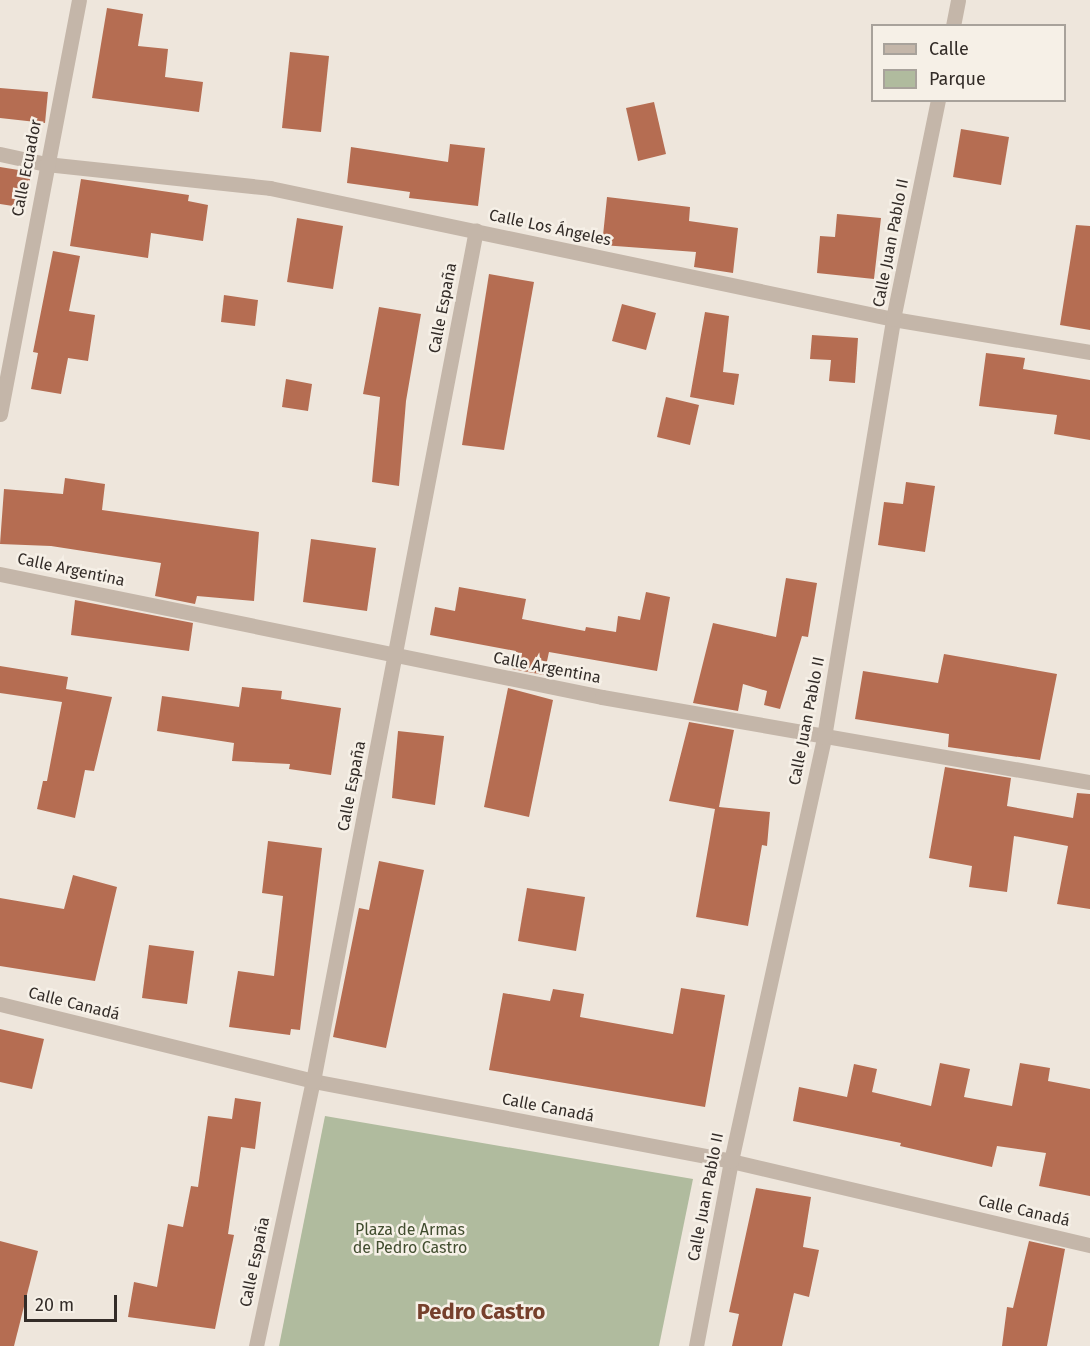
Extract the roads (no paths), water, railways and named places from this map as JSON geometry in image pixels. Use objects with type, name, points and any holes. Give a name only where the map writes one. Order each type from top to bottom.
[{"type":"street","name":"Calle Ecuador","points":[[0,414],[79,0]]},
{"type":"street","points":[[953,24],[958,0]]},
{"type":"street","name":"Calle Juan Pablo II","points":[[696,1346],[731,1161],[824,737],[893,319],[938,102]]},
{"type":"street","name":"Calle Los Ángeles","points":[[0,154],[46,164],[270,188],[893,319],[1090,352]]},
{"type":"street","name":"Calle España","points":[[256,1346],[313,1081],[476,230]]},
{"type":"street","name":"Calle Argentina","points":[[0,574],[396,656],[824,737],[1090,782]]},
{"type":"street","name":"Calle Canadá","points":[[0,1004],[313,1081],[731,1161],[1090,1245]]},
{"type":"district","name":"Pedro Castro","points":[[481,1312]]},
{"type":"park label","name":"Plaza de Armas de Pedro Castro","points":[[410,1239]]}]
